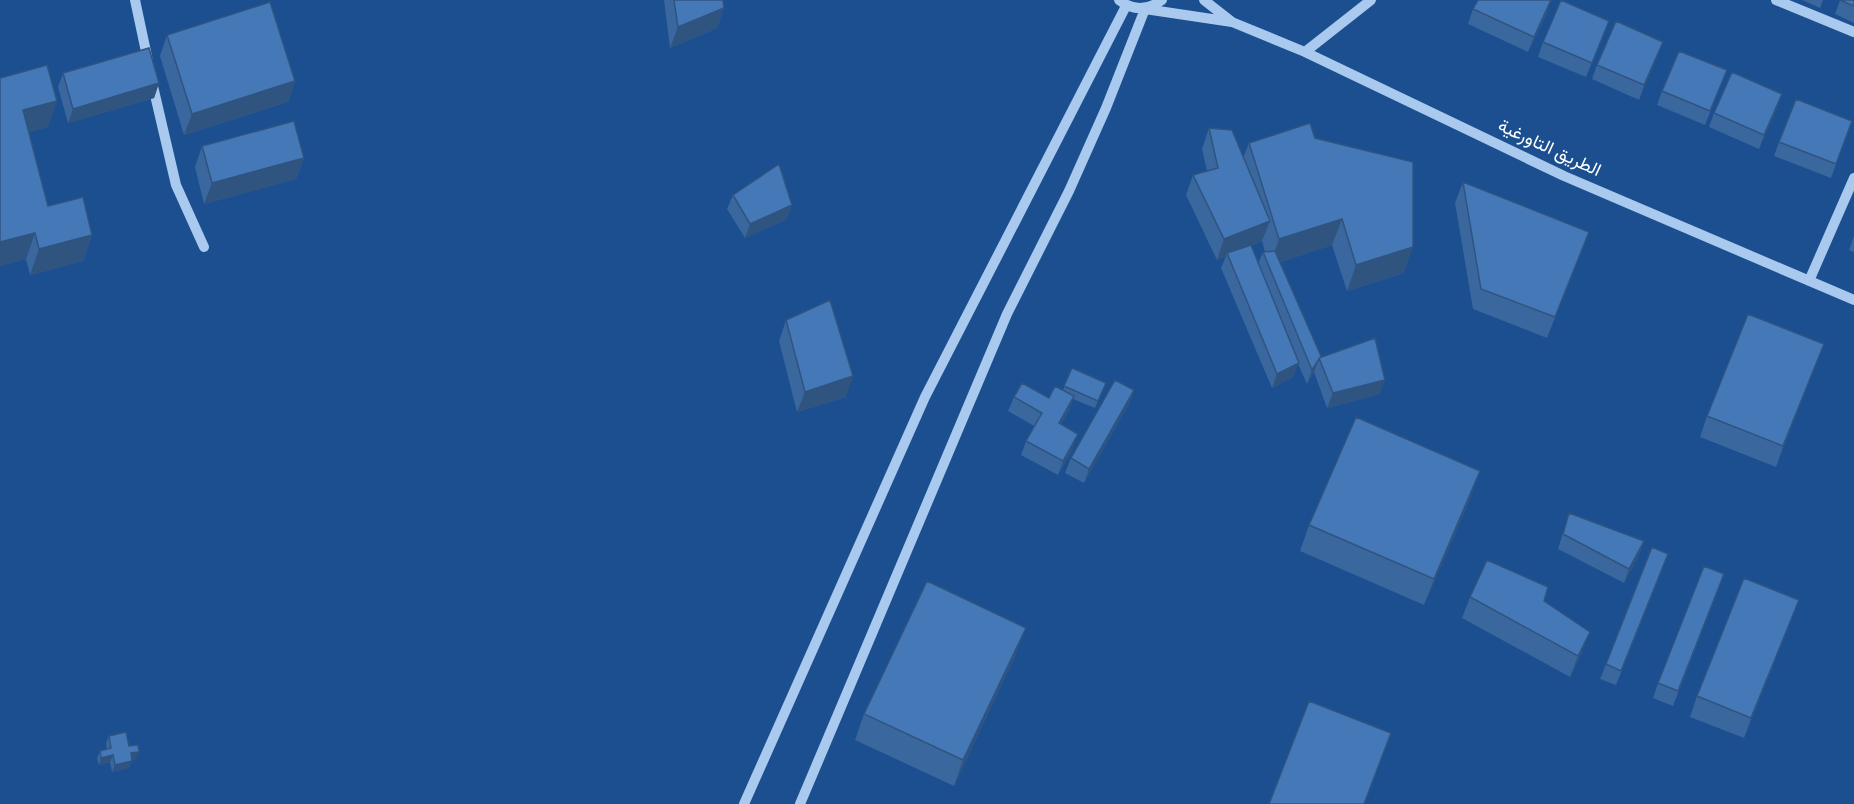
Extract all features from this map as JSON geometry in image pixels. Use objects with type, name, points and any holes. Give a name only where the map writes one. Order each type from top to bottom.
[{"type":"street","points":[[135,0],[176,185],[204,247]]},
{"type":"street","points":[[800,804],[1007,314],[1069,191],[1106,108],[1145,9],[1162,0]]},
{"type":"street","points":[[1204,0],[1232,22]]},
{"type":"street","points":[[1305,52],[1371,0]]},
{"type":"street","points":[[1776,0],[1854,32]]},
{"type":"street","points":[[744,804],[925,397],[1122,3],[1135,9],[1232,22]]},
{"type":"street","name":"الطريق التاورغية","points":[[1232,22],[1305,52],[1564,176],[1854,300]]},
{"type":"street","points":[[1809,281],[1854,178]]},
{"type":"building","points":[[674,0],[723,0],[724,8],[678,27]]},
{"type":"building","points":[[1478,0],[1551,0],[1534,37],[1473,9]]},
{"type":"building","points":[[1561,0],[1609,21],[1592,63],[1543,42]]},
{"type":"building","points":[[1840,0],[1854,0],[1854,6]]},
{"type":"building","points":[[270,2],[295,81],[192,114],[167,35]]},
{"type":"building","points":[[1616,21],[1663,42],[1644,85],[1597,65]]},
{"type":"building","points":[[149,48],[159,83],[73,109],[63,73]]},
{"type":"building","points":[[1679,51],[1727,70],[1710,111],[1662,91]]},
{"type":"building","points":[[47,65],[57,101],[23,110],[48,206],[83,197],[92,235],[39,249],[35,233],[0,242],[0,78]]},
{"type":"building","points":[[1732,72],[1782,94],[1764,135],[1714,113]]},
{"type":"building","points":[[1796,99],[1852,121],[1836,164],[1779,142]]},
{"type":"building","points":[[294,121],[304,158],[212,183],[202,146]]},
{"type":"building","points":[[1310,123],[1315,138],[1413,162],[1413,247],[1356,265],[1342,219],[1279,239],[1249,143]]},
{"type":"building","points":[[1209,128],[1232,130],[1270,221],[1224,239],[1193,175],[1218,168]]},
{"type":"building","points":[[779,164],[792,205],[750,224],[733,195]]},
{"type":"building","points":[[1463,182],[1589,232],[1555,317],[1481,289]]},
{"type":"building","points":[[1251,245],[1299,363],[1277,374],[1227,253]]},
{"type":"building","points":[[1275,251],[1321,356],[1312,370],[1263,252]]},
{"type":"building","points":[[830,300],[853,376],[805,392],[786,320]]},
{"type":"building","points":[[1748,314],[1824,344],[1783,446],[1707,416]]},
{"type":"building","points":[[1375,338],[1385,380],[1333,393],[1319,358]]},
{"type":"building","points":[[1072,368],[1106,383],[1098,401],[1064,386]]},
{"type":"building","points":[[1115,380],[1134,390],[1089,469],[1071,458]]},
{"type":"building","points":[[1022,383],[1049,398],[1055,386],[1074,396],[1059,423],[1078,434],[1063,461],[1026,441],[1042,413],[1014,397]]},
{"type":"building","points":[[1356,417],[1480,471],[1434,579],[1309,525]]},
{"type":"building","points":[[1569,513],[1644,541],[1629,569],[1563,534]]},
{"type":"building","points":[[1652,547],[1668,554],[1621,671],[1606,664]]},
{"type":"building","points":[[1487,560],[1548,587],[1544,601],[1590,632],[1578,656],[1470,597]]},
{"type":"building","points":[[1704,566],[1724,574],[1678,691],[1658,683]]},
{"type":"building","points":[[1744,578],[1799,600],[1751,718],[1697,696]]},
{"type":"building","points":[[927,581],[1026,628],[963,760],[864,714]]},
{"type":"building","points":[[1309,701],[1391,733],[1364,804],[1269,804]]},
{"type":"building","points":[[126,732],[129,746],[138,745],[139,752],[131,753],[132,761],[115,765],[113,755],[101,758],[100,751],[111,748],[109,736]]}]
